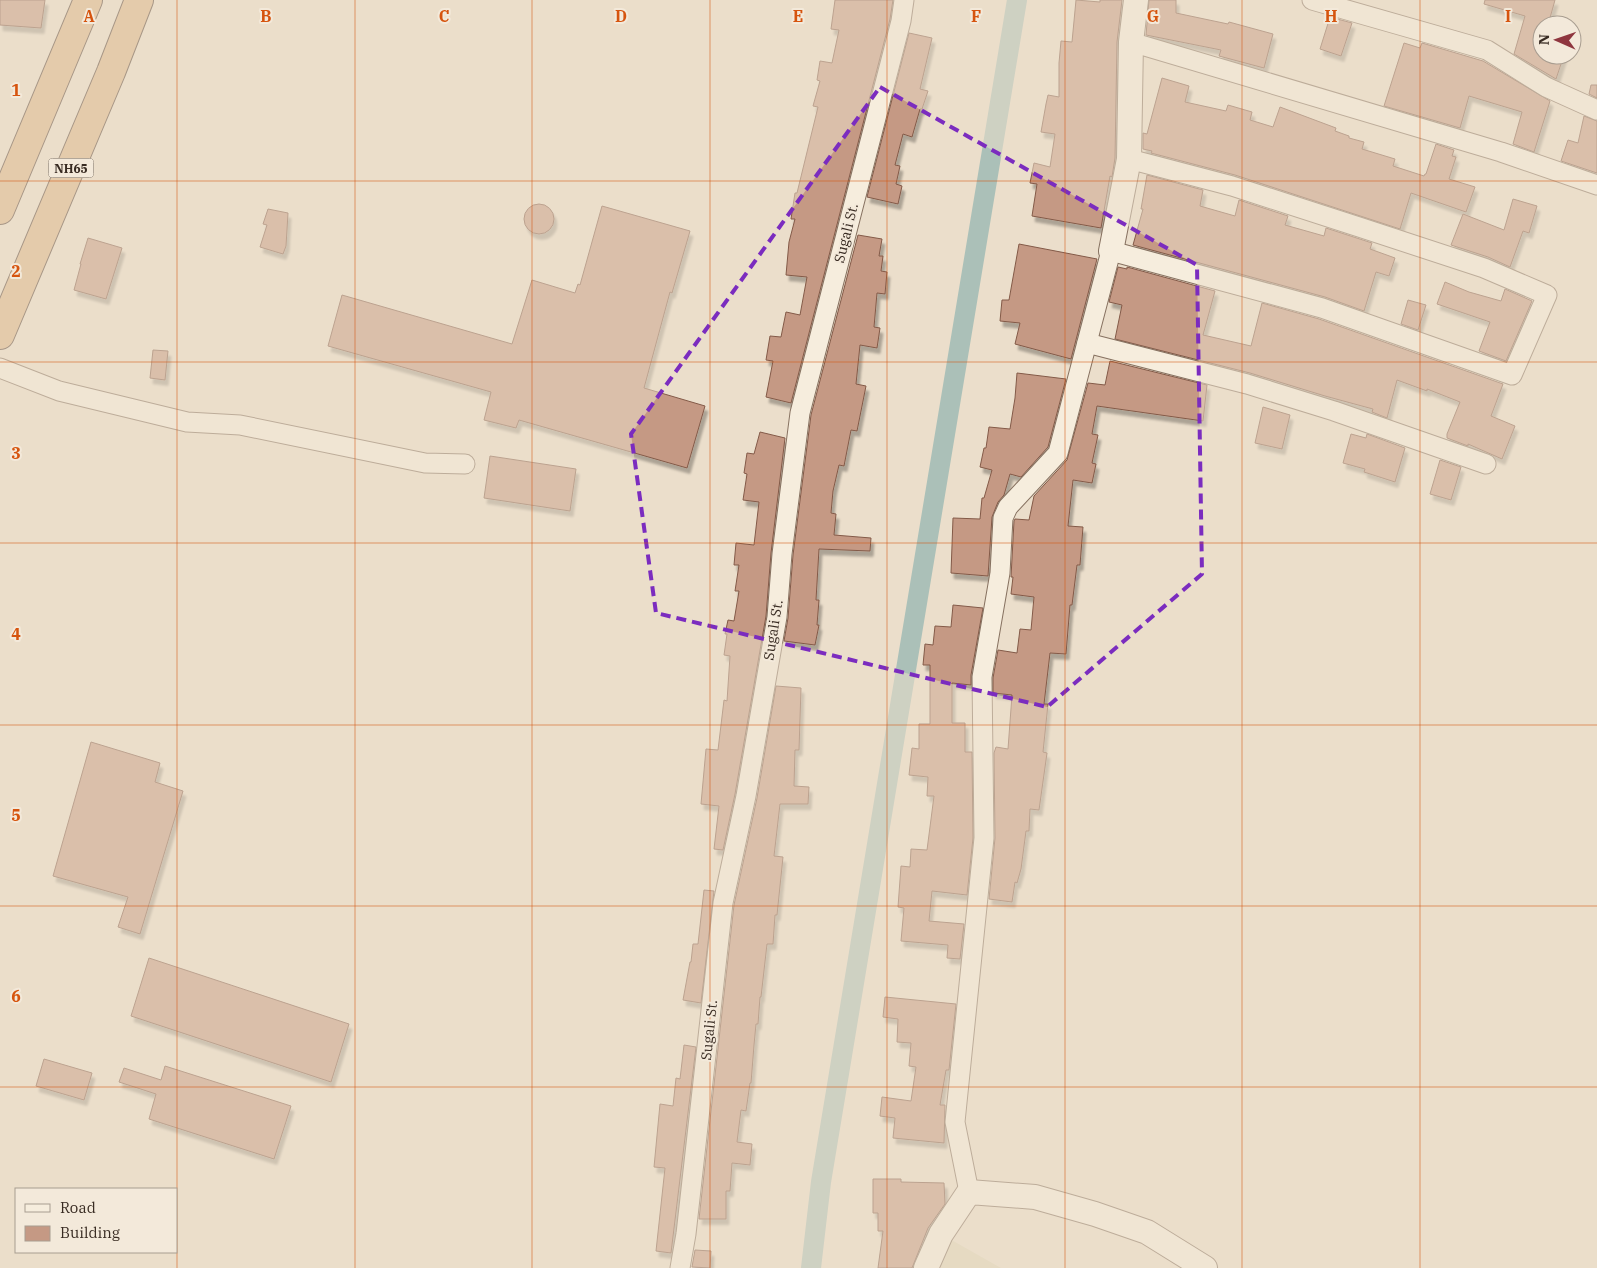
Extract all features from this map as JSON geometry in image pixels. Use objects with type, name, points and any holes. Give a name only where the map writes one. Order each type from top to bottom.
[{"type":"highway","points":[[0,210],[88,0]]},
{"type":"highway","name":"NH65","points":[[0,335],[111,72],[139,0]]},
{"type":"street","name":"Sugali St.","points":[[680,1268],[686,1234],[723,903],[746,796],[777,617],[782,554],[800,413],[901,21],[904,0]]},
{"type":"street","points":[[926,1268],[941,1234],[969,1192],[955,1122],[984,838],[982,677],[1000,573],[1004,518],[1008,507],[1058,453],[1111,251],[1129,159],[1130,42],[1136,0]]},
{"type":"street","points":[[1312,0],[1487,50],[1546,87],[1597,110]]},
{"type":"street","points":[[1130,42],[1501,152],[1597,185]]},
{"type":"street","points":[[1111,251],[1322,308],[1512,375],[1547,295],[1484,268],[1350,224],[1232,186],[1129,159]]},
{"type":"street","points":[[1087,343],[1256,387],[1334,410],[1486,464]]},
{"type":"street","points":[[0,368],[59,391],[187,422],[240,425],[425,463],[465,464]]},
{"type":"street","points":[[969,1192],[1035,1197],[1095,1214],[1147,1232],[1205,1268]]},
{"type":"highlighted area","points":[[880,87],[1197,265],[1202,574],[1047,707],[656,613],[631,434]]},
{"type":"shaded area","points":[[941,1234],[1001,1268],[941,1268]]},
{"type":"building","points":[[0,0],[45,0],[41,28],[0,25]]},
{"type":"building","points":[[835,0],[893,0],[890,19],[791,403],[766,397],[773,361],[766,360],[770,336],[781,337],[786,312],[800,315],[807,277],[786,275],[789,242],[795,219],[791,219],[795,193],[797,193],[818,107],[813,106],[820,81],[817,80],[820,61],[832,63],[839,30],[831,29]]},
{"type":"building","points":[[1076,0],[1100,2],[1100,0],[1122,0],[1117,42],[1115,158],[1101,228],[1032,216],[1037,184],[1030,183],[1034,163],[1050,167],[1055,134],[1041,132],[1046,104],[1048,95],[1059,97],[1061,41],[1072,42]]},
{"type":"building","points":[[1149,0],[1176,0],[1176,13],[1228,24],[1229,22],[1273,34],[1264,68],[1219,56],[1221,50],[1146,35]]},
{"type":"building","points":[[1485,0],[1555,0],[1551,15],[1532,15],[1532,65],[1514,54],[1525,16],[1484,4]]},
{"type":"building","points":[[1330,17],[1352,23],[1341,56],[1320,49]]},
{"type":"building","points":[[909,33],[932,38],[920,89],[928,91],[922,109],[920,109],[912,137],[903,134],[895,165],[900,166],[896,184],[902,186],[898,204],[867,197]]},
{"type":"building","points":[[1404,43],[1420,48],[1422,43],[1483,61],[1550,101],[1534,152],[1513,144],[1522,112],[1469,96],[1460,128],[1384,106]]},
{"type":"building","points":[[1532,65],[1561,65],[1556,79]]},
{"type":"building","points":[[1162,78],[1189,86],[1185,102],[1226,111],[1228,105],[1252,112],[1250,120],[1273,127],[1280,107],[1336,128],[1335,131],[1349,136],[1349,138],[1364,142],[1362,149],[1395,159],[1393,166],[1424,176],[1436,144],[1454,150],[1452,156],[1456,157],[1449,179],[1475,187],[1466,212],[1411,193],[1400,229],[1235,175],[1151,153],[1152,151],[1143,149],[1143,133],[1147,134]]},
{"type":"building","points":[[1591,85],[1597,85],[1597,98],[1589,94]]},
{"type":"building","points":[[1584,116],[1597,121],[1597,173],[1561,161],[1568,140],[1578,143]]},
{"type":"building","points":[[1147,175],[1203,190],[1200,206],[1235,216],[1239,200],[1288,216],[1285,225],[1324,236],[1326,228],[1372,243],[1370,249],[1395,258],[1389,276],[1376,272],[1364,311],[1325,297],[1133,245],[1143,209],[1141,209]]},
{"type":"building","points":[[1513,199],[1537,206],[1529,233],[1523,231],[1510,267],[1488,257],[1451,245],[1463,214],[1504,230]]},
{"type":"building","points":[[539,204],[550,208],[554,219],[550,230],[539,234],[528,230],[524,219],[528,208]]},
{"type":"building","points":[[602,206],[690,231],[672,293],[670,292],[644,388],[705,406],[687,468],[519,420],[516,428],[484,420],[491,392],[328,346],[342,295],[512,344],[532,280],[575,293],[578,284],[580,285]]},
{"type":"building","points":[[268,209],[288,213],[286,246],[283,254],[260,247],[267,225],[263,224]]},
{"type":"building","points":[[858,235],[882,239],[879,256],[883,256],[881,271],[887,272],[885,294],[877,293],[874,327],[880,328],[877,348],[860,345],[856,384],[866,386],[857,431],[851,430],[844,466],[839,465],[833,491],[831,513],[836,514],[834,535],[871,538],[870,551],[819,549],[816,600],[819,600],[817,625],[819,625],[815,645],[784,641],[811,415]]},
{"type":"building","points":[[88,238],[122,248],[106,299],[74,290]]},
{"type":"building","points":[[1019,244],[1097,259],[1071,359],[1015,344],[1020,323],[1000,321],[1002,300],[1009,300]]},
{"type":"building","points":[[1118,267],[1127,269],[1127,267],[1215,291],[1203,335],[1251,346],[1262,303],[1319,319],[1503,384],[1491,416],[1515,426],[1502,459],[1468,444],[1468,446],[1447,438],[1460,402],[1427,389],[1427,391],[1397,380],[1387,418],[1372,412],[1373,409],[1250,373],[1115,339],[1122,305],[1109,302]]},
{"type":"building","points":[[1445,282],[1469,292],[1501,301],[1505,289],[1532,301],[1506,361],[1479,351],[1490,322],[1437,304]]},
{"type":"building","points":[[1408,300],[1426,305],[1418,330],[1401,324]]},
{"type":"building","points":[[153,350],[168,351],[165,380],[150,378]]},
{"type":"building","points":[[1110,361],[1207,385],[1203,421],[1097,406],[1092,434],[1098,435],[1092,463],[1096,464],[1092,483],[1073,480],[1068,526],[1083,527],[1080,565],[1077,565],[1072,605],[1070,605],[1066,654],[1050,653],[1044,704],[1048,704],[1043,752],[1047,753],[1039,810],[1030,809],[1029,831],[1026,831],[1021,869],[1017,883],[1015,882],[1012,902],[989,899],[995,838],[994,753],[996,747],[1008,749],[1012,695],[993,693],[993,678],[998,650],[1017,653],[1020,629],[1031,630],[1034,597],[1011,594],[1014,521],[1015,519],[1029,520],[1034,496],[1067,460],[1088,383],[1105,385]]},
{"type":"building","points":[[1017,373],[1066,379],[1048,447],[1021,477],[1010,474],[1004,495],[998,502],[992,517],[988,576],[951,573],[953,518],[980,519],[982,498],[984,498],[992,470],[980,467],[984,448],[986,448],[989,427],[1010,429]]},
{"type":"building","points":[[1263,407],[1290,415],[1282,449],[1255,443]]},
{"type":"building","points":[[760,432],[785,438],[771,553],[766,616],[735,794],[723,850],[714,849],[719,806],[701,804],[706,749],[718,750],[724,700],[727,701],[730,656],[724,655],[727,634],[725,634],[728,620],[734,621],[739,591],[735,591],[739,565],[734,565],[736,543],[754,545],[759,502],[743,500],[747,474],[744,473],[747,453],[754,454]]},
{"type":"building","points":[[1351,434],[1366,438],[1367,434],[1405,448],[1395,482],[1364,472],[1365,469],[1343,463]]},
{"type":"building","points":[[490,456],[576,469],[570,511],[484,498]]},
{"type":"building","points":[[1440,460],[1461,467],[1451,500],[1430,494]]},
{"type":"building","points":[[953,605],[983,608],[971,675],[971,685],[952,683],[952,723],[965,723],[965,752],[972,752],[973,838],[967,895],[932,891],[929,921],[964,924],[960,959],[947,958],[948,945],[901,941],[904,908],[898,907],[901,866],[910,867],[911,849],[927,850],[934,796],[927,796],[928,777],[909,775],[912,748],[919,749],[919,724],[930,724],[930,665],[923,665],[925,644],[933,645],[935,626],[951,627]]},
{"type":"building","points":[[776,686],[801,688],[799,750],[795,750],[794,786],[809,787],[808,804],[780,804],[774,856],[783,857],[777,915],[775,915],[773,944],[767,944],[758,1024],[756,1024],[751,1083],[746,1111],[741,1110],[737,1142],[752,1144],[750,1165],[732,1163],[730,1191],[726,1191],[726,1219],[699,1219],[734,905],[757,798]]},
{"type":"building","points":[[91,742],[160,763],[155,782],[183,791],[140,934],[118,927],[128,897],[53,876]]},
{"type":"building","points":[[704,890],[714,891],[701,1003],[683,1000],[693,944],[698,944]]},
{"type":"building","points":[[149,958],[349,1024],[331,1082],[131,1016]]},
{"type":"building","points":[[885,997],[956,1004],[949,1070],[946,1070],[940,1105],[945,1105],[944,1143],[893,1138],[895,1118],[880,1116],[882,1097],[911,1101],[916,1067],[909,1066],[911,1043],[897,1042],[898,1019],[883,1017]]},
{"type":"building","points":[[684,1045],[696,1047],[671,1253],[656,1251],[665,1168],[654,1167],[660,1104],[673,1106],[676,1078],[680,1079]]},
{"type":"building","points":[[44,1059],[92,1073],[84,1100],[36,1086]]},
{"type":"building","points":[[165,1066],[291,1106],[274,1159],[149,1119],[156,1094],[119,1082],[124,1068],[161,1080]]},
{"type":"building","points":[[873,1179],[901,1179],[901,1182],[944,1183],[945,1204],[928,1228],[912,1268],[878,1268],[883,1231],[878,1231],[878,1213],[873,1213]]},
{"type":"building","points":[[695,1250],[711,1251],[710,1268],[692,1267]]},
{"type":"waterway","points":[[811,1268],[821,1182],[1017,0]]}]
